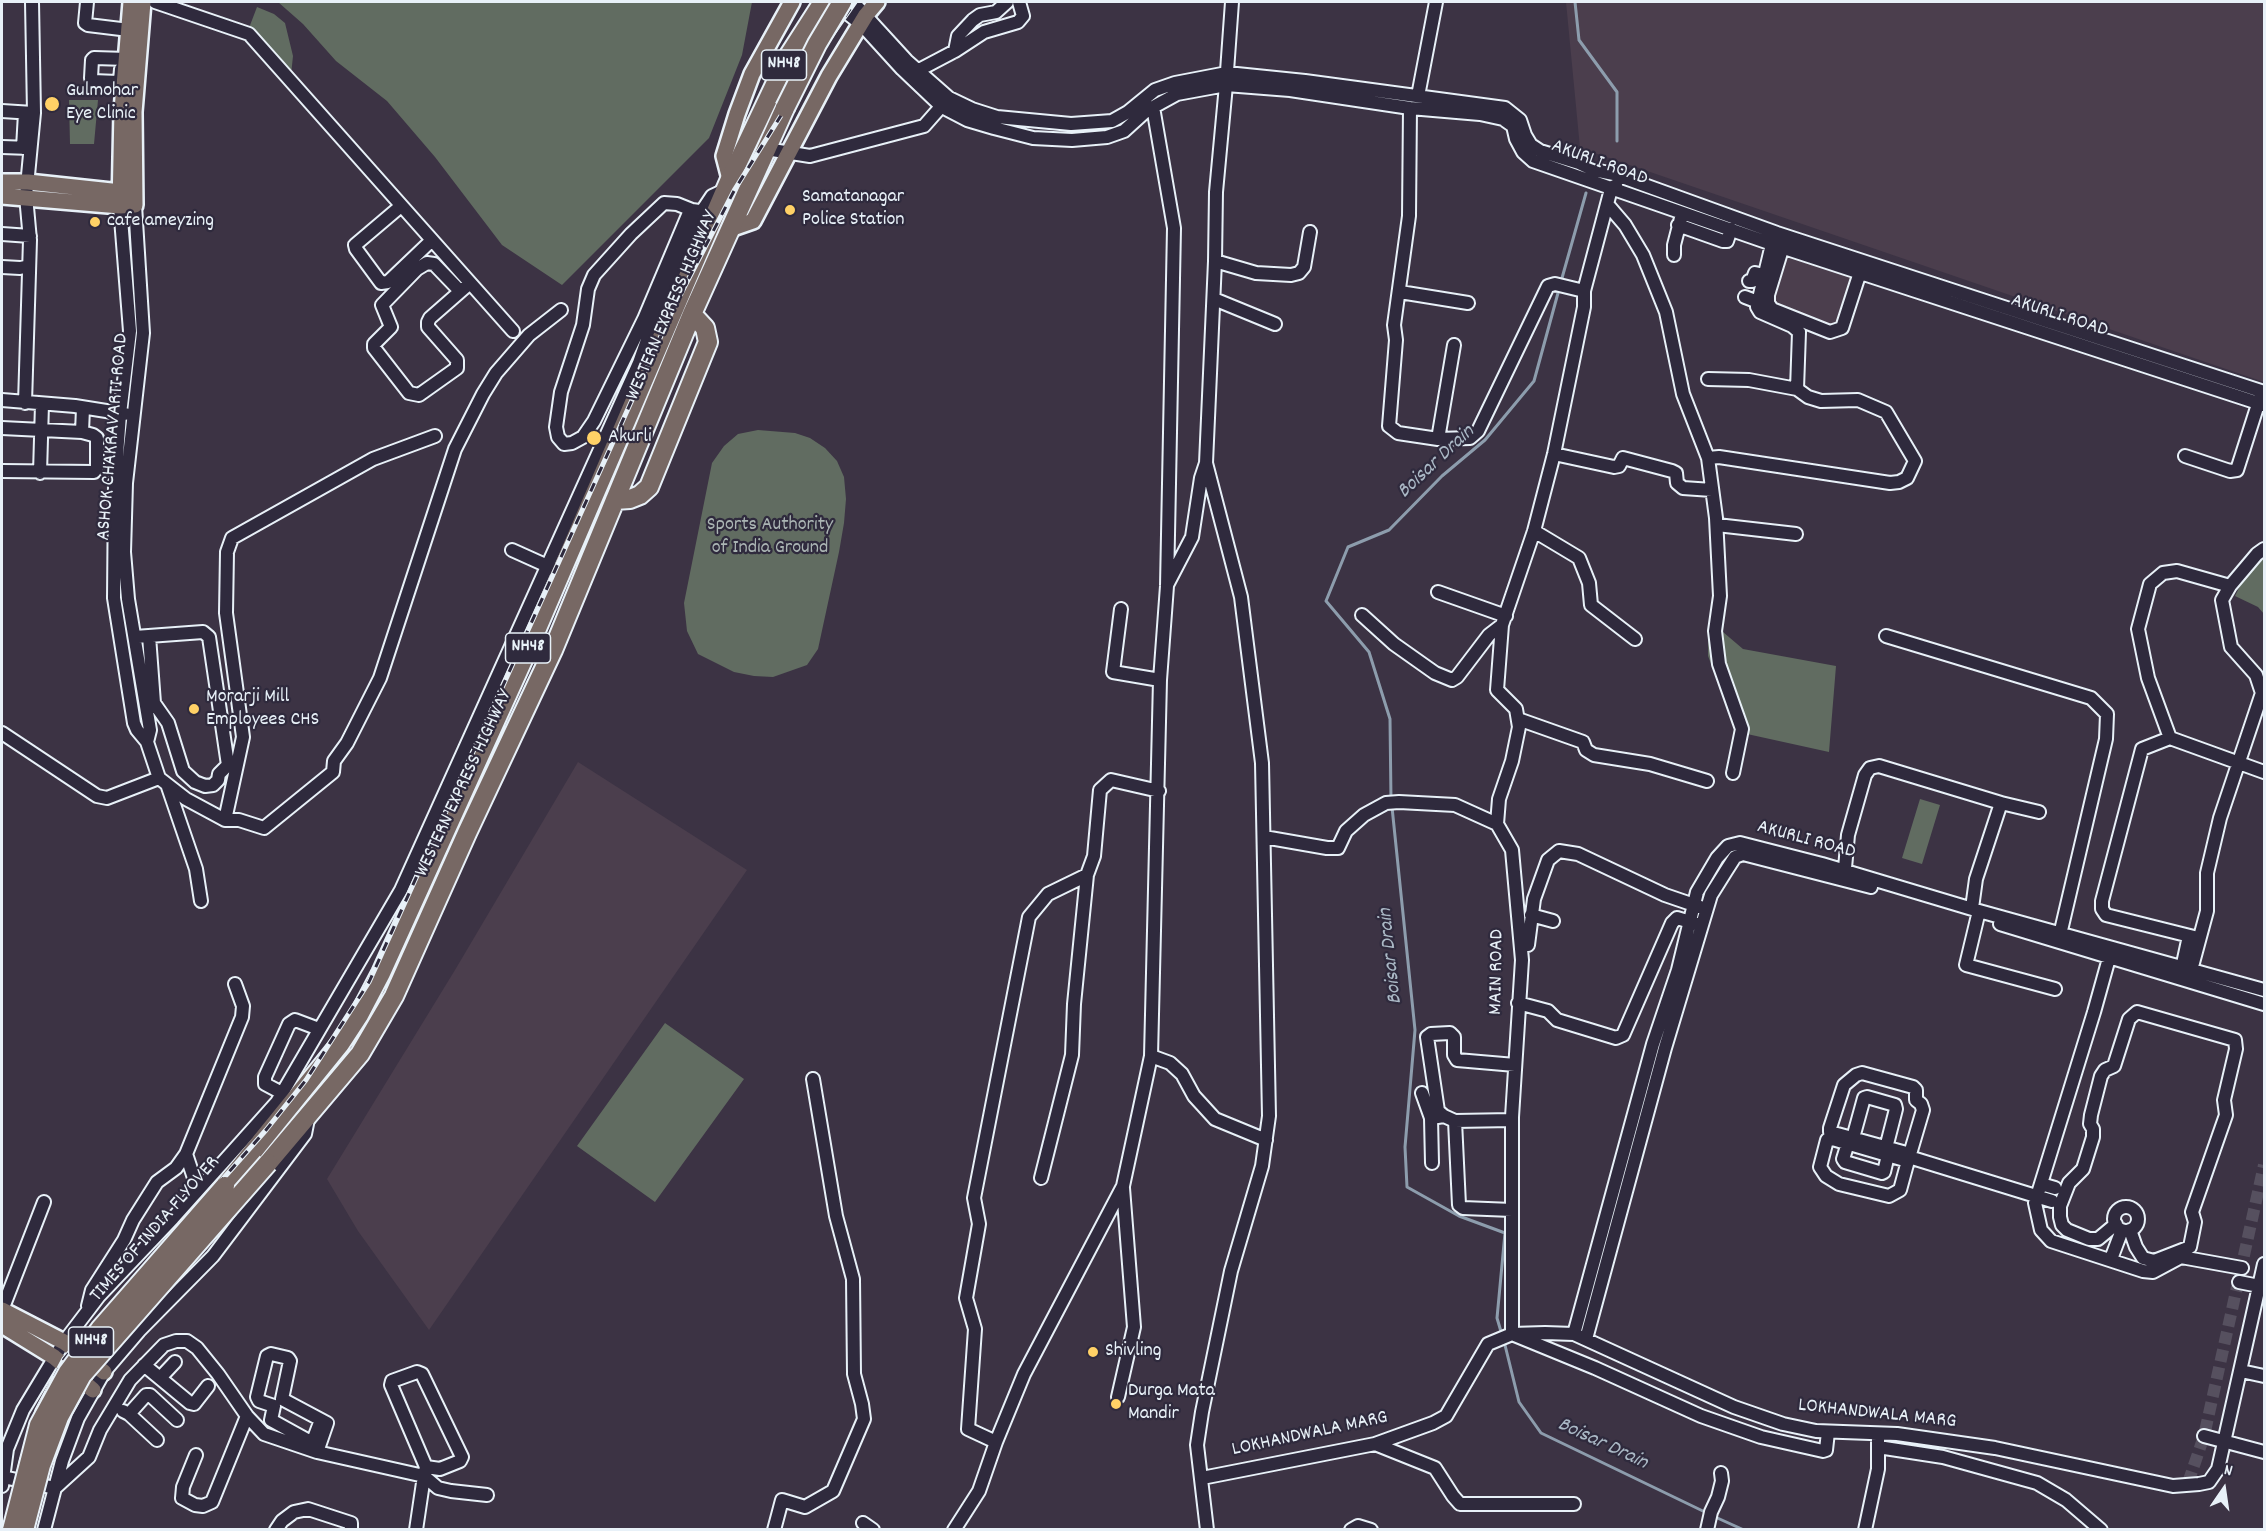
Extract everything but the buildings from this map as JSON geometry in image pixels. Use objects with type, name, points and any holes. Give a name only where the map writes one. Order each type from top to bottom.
[{"type":"highway","name":"WESTERN EXPRESS HIGHWAY","points":[[284,1098],[340,1044],[370,994],[554,569],[703,212],[728,185],[789,55],[823,2]]},
{"type":"highway","name":"WESTERN EXPRESS HIGHWAY","points":[[310,1112],[360,1053],[394,996],[466,833],[553,650],[692,314],[766,149],[816,44],[842,2]]},
{"type":"highway","points":[[615,500],[630,499],[649,487],[708,342],[705,328],[692,314]]},
{"type":"highway","points":[[659,393],[683,404]]},
{"type":"highway","name":"TIMES OF INDIA FLYOVER","points":[[12,1530],[39,1425],[68,1372],[100,1329],[163,1259],[252,1151],[284,1098]]},
{"type":"highway","name":"TIMES OF INDIA FLYOVER","points":[[24,1530],[41,1465],[59,1417],[82,1376],[310,1112]]},
{"type":"main road","points":[[128,199],[122,110],[124,59],[131,2]]},
{"type":"main road","points":[[128,199],[143,2]]},
{"type":"main road","points":[[728,185],[723,156],[737,114],[752,74],[792,2]]},
{"type":"main road","points":[[730,229],[753,221],[829,76],[878,2]]},
{"type":"main road","points":[[2,182],[27,189],[128,199]]},
{"type":"main road","points":[[2,196],[27,189]]},
{"type":"main road","points":[[2,1310],[64,1342],[104,1372]]},
{"type":"main road","points":[[2,1325],[54,1358],[93,1390]]},
{"type":"street","points":[[25,403],[27,148],[30,113],[32,2]]},
{"type":"street","points":[[87,2],[85,23],[129,30]]},
{"type":"street","points":[[154,2],[249,34],[427,245],[465,287],[513,331]]},
{"type":"street","name":"AKURLI ROAD","points":[[832,2],[864,20],[917,71],[945,102],[997,117],[1071,123],[1112,121],[1128,112],[1155,90],[1175,83],[1227,79],[1418,96],[1505,108],[1520,120],[1531,145],[1540,151],[1594,170],[1620,173],[1777,241]]},
{"type":"street","name":"AKURLI ROAD","points":[[853,2],[902,69],[967,120],[994,129],[1033,138],[1072,140],[1107,138],[1124,131],[1153,107],[1177,94],[1227,79],[1410,108],[1480,114],[1503,119],[1513,126],[1516,139],[1523,152],[1533,161],[1678,216],[1777,241],[1862,267],[2262,398]]},
{"type":"street","points":[[956,51],[958,36],[973,20],[980,15],[996,12],[1007,2]]},
{"type":"street","points":[[917,71],[956,51],[984,32],[1018,22],[1023,16],[1019,2]]},
{"type":"street","points":[[1167,586],[1192,537],[1206,463],[1214,299],[1216,192],[1232,2]]},
{"type":"street","points":[[1418,96],[1436,2]]},
{"type":"street","points":[[766,149],[810,156],[924,126],[945,102]]},
{"type":"street","points":[[954,1530],[979,1491],[1024,1374],[1123,1186],[1151,1056],[1160,680],[1167,586],[1174,228],[1153,107]]},
{"type":"street","points":[[1410,108],[1408,216],[1400,292],[1394,324],[1396,340],[1389,426],[1398,433],[1438,439],[1470,438],[1478,431],[1548,286],[1555,284],[1584,291]]},
{"type":"street","points":[[2,111],[30,113]]},
{"type":"street","points":[[2,147],[27,148]]},
{"type":"street","points":[[1264,837],[1338,848],[1346,831],[1364,815],[1391,803],[1455,805],[1497,824],[1499,799],[1512,761],[1519,727],[1516,709],[1497,690],[1504,621],[1534,531],[1554,454],[1584,307],[1584,291],[1607,204],[1607,188],[1620,173]]},
{"type":"street","points":[[1674,255],[1680,198]]},
{"type":"street","name":"ASHOK CHAKRAVARTI ROAD","points":[[128,199],[130,331],[120,414],[115,483],[114,598],[134,723],[147,742],[196,869],[201,901]]},
{"type":"street","name":"ASHOK CHAKRAVARTI ROAD","points":[[128,199],[143,333],[125,495],[124,552],[128,599],[150,730],[147,742]]},
{"type":"street","points":[[664,203],[677,204],[703,212],[649,321],[583,437],[572,443],[564,444],[558,437],[556,427],[561,392],[583,325],[588,288],[594,275],[631,234],[664,203]]},
{"type":"street","points":[[1607,204],[1625,225],[1643,255],[1666,312],[1683,394],[1708,458],[1717,525],[1720,596],[1715,632],[1719,664],[1742,729],[1733,773]]},
{"type":"street","points":[[396,210],[355,245],[381,283],[388,282],[427,245]]},
{"type":"street","points":[[1215,261],[1256,273],[1291,275],[1299,273],[1304,267],[1310,232]]},
{"type":"street","points":[[2,234],[27,238]]},
{"type":"street","points":[[1777,241],[1768,303],[1772,309],[1830,332],[1842,328],[1862,267]]},
{"type":"street","points":[[1777,241],[1764,275],[1757,307],[1760,312],[1792,326],[1799,332],[1797,389]]},
{"type":"street","points":[[427,263],[434,264],[465,287],[428,322],[428,327],[457,360],[457,368],[419,395],[409,393],[374,348],[374,344],[391,327],[382,305],[417,269],[427,263]]},
{"type":"street","points":[[2,267],[20,268],[25,264]]},
{"type":"street","points":[[1749,281],[1752,281],[1755,273],[1764,275]]},
{"type":"street","points":[[1400,292],[1468,303]]},
{"type":"street","points":[[1745,297],[1758,302]]},
{"type":"street","points":[[1214,299],[1275,324]]},
{"type":"street","points":[[2,733],[98,796],[107,798],[163,782],[201,808],[225,820],[239,820],[264,828],[333,772],[334,761],[380,678],[455,449],[496,373],[529,335],[561,310]]},
{"type":"street","points":[[512,550],[554,569],[639,363],[649,321]]},
{"type":"street","points":[[1438,439],[1454,345]]},
{"type":"street","points":[[1708,380],[1749,380],[1797,389],[1808,397],[1821,401],[1858,400],[1886,412],[1915,461],[1907,478],[1890,483],[1719,457],[1708,458]]},
{"type":"street","points":[[2185,456],[2230,471],[2237,470],[2262,398]]},
{"type":"street","points":[[2,400],[135,416]]},
{"type":"street","points":[[40,473],[42,404]]},
{"type":"street","points":[[82,408],[82,432]]},
{"type":"street","points":[[2,428],[82,432],[97,438],[96,470],[94,472],[2,471]]},
{"type":"street","points":[[225,820],[243,737],[226,613],[227,552],[232,538],[373,459],[435,436]]},
{"type":"street","points":[[1554,454],[1614,467],[1618,466],[1623,458],[1672,471],[1676,473],[1677,483],[1683,488],[1712,490]]},
{"type":"street","points":[[1206,463],[1241,597],[1262,763],[1269,1116],[1262,1166],[1231,1271],[1197,1445],[1207,1530]]},
{"type":"street","points":[[1717,525],[1796,534]]},
{"type":"street","points":[[1534,531],[1579,558],[1589,583],[1592,605],[1635,639]]},
{"type":"street","points":[[2184,980],[2194,937],[2207,911],[2207,873],[2220,818],[2262,693],[2256,675],[2230,646],[2222,600],[2230,586],[2257,554],[2265,549]]},
{"type":"street","points":[[2170,738],[2148,678],[2138,629],[2150,584],[2163,573],[2177,571],[2230,586]]},
{"type":"street","points":[[1438,592],[1504,621]]},
{"type":"street","points":[[114,598],[128,599]]},
{"type":"street","points":[[1121,609],[1113,672],[1160,680]]},
{"type":"street","points":[[1362,615],[1402,650],[1435,673],[1452,680],[1457,677],[1489,634],[1504,621]]},
{"type":"street","points":[[135,637],[203,632],[209,637],[228,765],[213,785],[205,786],[195,782],[183,771],[171,731],[154,703],[149,636]]},
{"type":"street","points":[[1886,636],[2091,698],[2107,714],[2106,739],[2059,937]]},
{"type":"street","points":[[55,1488],[2,1481],[7,1449],[23,1410],[64,1342],[99,1296],[284,1098],[320,1029],[400,890],[514,660]]},
{"type":"street","points":[[126,671],[141,670]]},
{"type":"street","points":[[1518,719],[1582,742],[1586,750],[1594,755],[1650,764],[1707,781]]},
{"type":"street","points":[[134,723],[166,720]]},
{"type":"street","points":[[2194,937],[2106,915],[2102,909],[2142,749],[2170,738],[2265,772]]},
{"type":"street","points":[[1845,876],[1848,834],[1865,775],[1870,768],[1879,766],[2039,813]]},
{"type":"street","points":[[1041,1178],[1072,1054],[1074,1004],[1087,875],[1094,856],[1100,790],[1111,780],[1159,791]]},
{"type":"street","points":[[2001,803],[1976,879],[1976,912],[1966,964],[2055,989]]},
{"type":"street","name":"MAIN ROAD","points":[[1497,824],[1512,850],[1522,960],[1512,1120],[1511,1334]]},
{"type":"street","name":"AKURLI ROAD","points":[[1673,1004],[1697,892],[1717,858],[1728,846],[1740,843],[1768,855],[2111,952],[2184,980],[2265,1004]]},
{"type":"street","points":[[1728,846],[1735,857]]},
{"type":"street","points":[[1528,945],[1534,899],[1548,860],[1559,851],[1578,854],[1665,895],[1707,910]]},
{"type":"street","name":"AKURLI ROAD","points":[[1574,1334],[1659,1046],[1712,895],[1735,857],[1743,854],[1768,855]]},
{"type":"street","points":[[996,1442],[968,1429],[975,1329],[966,1298],[979,1224],[974,1198],[1029,917],[1048,894],[1087,875]]},
{"type":"street","points":[[1531,915],[1554,921]]},
{"type":"street","points":[[1518,1004],[1548,1011],[1557,1020],[1616,1038],[1623,1035],[1672,923],[1677,918],[1702,926]]},
{"type":"street","points":[[2111,952],[2035,1203],[2041,1230],[2051,1241],[2143,1271],[2153,1272],[2181,1257],[2242,1269]]},
{"type":"street","name":"AKURLI ROAD","points":[[2111,952],[2187,967],[2265,990]]},
{"type":"street","points":[[86,1313],[92,1290],[124,1240],[133,1220],[157,1182],[176,1168],[186,1154],[242,1017],[243,1006],[235,984]]},
{"type":"street","points":[[2136,1012],[2235,1040],[2236,1048],[2224,1100],[2226,1116],[2192,1212],[2195,1222],[2190,1247],[2154,1261],[2143,1258],[2123,1228],[2098,1239],[2089,1239],[2067,1230],[2062,1225],[2060,1206],[2068,1183],[2083,1169],[2093,1137],[2090,1124],[2091,1115],[2101,1076],[2105,1070],[2114,1066],[2129,1018],[2136,1012]]},
{"type":"street","points":[[284,1098],[265,1084],[265,1077],[290,1024],[295,1020],[320,1029]]},
{"type":"street","points":[[1512,1210],[1463,1208],[1460,1205],[1449,1119],[1438,1111],[1427,1037],[1431,1034],[1450,1033],[1454,1037],[1454,1055],[1457,1060],[1515,1065]]},
{"type":"street","name":"AKURLI ROAD","points":[[1586,1339],[1659,1046]]},
{"type":"street","points":[[1151,1056],[1170,1063],[1182,1074],[1194,1096],[1215,1119],[1266,1140]]},
{"type":"street","points":[[1850,1141],[1830,1132],[1844,1085],[1862,1073],[1912,1087],[1916,1090],[1916,1100],[1921,1104],[1923,1110],[1909,1157],[1900,1190],[1889,1196],[1839,1184],[1826,1176],[1820,1167],[1829,1138],[1850,1141],[1909,1157],[2052,1201]]},
{"type":"street","points":[[774,1530],[782,1500],[805,1507],[833,1491],[864,1419],[854,1374],[853,1279],[836,1216],[813,1080]]},
{"type":"street","points":[[1422,1093],[1431,1118],[1432,1163]]},
{"type":"street","points":[[1868,1097],[1895,1105],[1887,1151],[1882,1173],[1843,1160],[1864,1098],[1868,1097]]},
{"type":"street","points":[[44,1530],[62,1461],[78,1418],[104,1372],[139,1331],[213,1256],[305,1134],[310,1112]]},
{"type":"street","points":[[1431,1118],[1512,1120]]},
{"type":"street","points":[[186,1154],[198,1190]]},
{"type":"street","points":[[2041,1184],[2055,1188]]},
{"type":"street","points":[[1118,1397],[1134,1327],[1123,1186]]},
{"type":"street","points":[[2,1310],[44,1202]]},
{"type":"street","points":[[2111,1259],[2123,1228]]},
{"type":"street","points":[[2197,1254],[2208,1257],[2210,1262]]},
{"type":"street","name":"LOKHANDWALA MARG","points":[[1202,1478],[1375,1444],[1433,1423],[1446,1416],[1460,1396],[1488,1344],[1511,1334],[1574,1334],[1751,1414],[1783,1424],[1878,1441],[1897,1434],[1995,1448],[2173,1486],[2209,1482],[2218,1469],[2262,1286],[2265,1264]]},
{"type":"street","points":[[2239,1282],[2262,1286]]},
{"type":"street","points":[[1511,1334],[1595,1368],[1701,1416],[1761,1437],[1823,1451],[1826,1450],[1828,1432]]},
{"type":"street","points":[[55,1488],[88,1457],[100,1430],[130,1380],[164,1345],[176,1341],[187,1341],[197,1348],[247,1416],[264,1434],[317,1452],[425,1472],[460,1461],[462,1457],[422,1374],[417,1372],[392,1381],[390,1385],[425,1472],[438,1488],[487,1495]]},
{"type":"street","points":[[160,1378],[175,1362]]},
{"type":"street","points":[[144,1365],[194,1404],[208,1386]]},
{"type":"street","points":[[2241,1371],[2265,1376]]},
{"type":"street","points":[[129,1414],[146,1395],[150,1395],[177,1420]]},
{"type":"street","points":[[317,1452],[327,1423],[321,1420],[278,1403],[271,1420],[309,1441],[313,1441],[321,1420]]},
{"type":"street","points":[[114,1408],[129,1414],[157,1440]]},
{"type":"street","points":[[196,1455],[183,1488],[182,1498],[195,1505],[203,1506],[212,1502],[247,1416]]},
{"type":"street","points":[[2205,1436],[2265,1452]]},
{"type":"street","points":[[1865,1530],[1876,1480],[1878,1441],[2037,1484],[2066,1500],[2099,1529]]},
{"type":"street","points":[[1375,1444],[1435,1468],[1452,1496],[1460,1503],[1574,1504]]},
{"type":"street","points":[[416,1530],[425,1472]]},
{"type":"street","points":[[1707,1530],[1722,1481],[1720,1473]]},
{"type":"street","points":[[50,1530],[58,1505],[55,1488]]},
{"type":"street","points":[[276,1530],[282,1521],[294,1512],[308,1509],[351,1523],[351,1530]]},
{"type":"street","points":[[1350,1530],[1358,1526],[1371,1530]]},
{"type":"shaded area","points":[[1566,2],[2264,2],[2264,382],[1580,148]]},
{"type":"shaded area","points":[[1778,248],[1863,277],[1841,333],[1761,301]]},
{"type":"shaded area","points":[[578,762],[747,870],[429,1330],[358,1231],[327,1179],[455,970]]},
{"type":"green space","points":[[278,2],[752,2],[742,55],[709,138],[562,285],[502,245],[435,157],[387,101],[336,61],[303,24]]},
{"type":"green space","points":[[257,7],[274,14],[285,23],[293,56],[291,75],[249,28]]},
{"type":"green space","points":[[69,100],[98,100],[94,144],[70,144]]},
{"type":"green space","name":"Sports Authority of India Ground","points":[[758,430],[795,433],[810,438],[825,448],[837,461],[844,477],[846,499],[839,552],[818,649],[807,665],[773,677],[734,672],[698,654],[687,631],[684,603],[712,463],[724,446],[738,434]]},
{"type":"green space","points":[[2264,558],[2264,614],[2258,607],[2235,596],[2246,574]]},
{"type":"green space","points":[[1714,632],[1723,632],[1743,649],[1836,666],[1829,752],[1738,732],[1708,656],[1708,641]]},
{"type":"green space","points":[[1920,799],[1940,805],[1922,864],[1902,858]]},
{"type":"green space","points":[[665,1023],[744,1079],[655,1202],[577,1146]]},
{"type":"waterway","points":[[1575,2],[1579,40],[1617,92],[1617,141]]},
{"type":"waterway","name":"Boisar Drain","points":[[1562,278],[1586,193]]},
{"type":"waterway","name":"Boisar Drain","points":[[1391,800],[1390,719],[1369,652],[1326,601],[1348,547],[1389,530],[1442,476],[1485,440],[1534,381],[1558,293]]},
{"type":"waterway","name":"Boisar Drain","points":[[1392,807],[1415,1030],[1405,1147],[1407,1187],[1459,1216],[1505,1233],[1497,1318],[1502,1335]]},
{"type":"waterway","name":"Boisar Drain","points":[[1504,1341],[1519,1402],[1541,1433],[1707,1513]]},
{"type":"waterway","name":"Boisar Drain","points":[[1713,1516],[1744,1530]]},
{"type":"tunnel","points":[[2188,1483],[2204,1436],[2264,1165]]},
{"type":"railway","points":[[6,1530],[21,1462],[37,1410],[64,1359],[266,1130],[306,1080],[369,982],[674,307],[735,189],[827,42],[855,2]]},
{"type":"place","name":"Gulmohar Eye Clinic","points":[[52,104]]},
{"type":"place","name":"Samatanagar Police Station","points":[[790,210]]},
{"type":"place","name":"cafe ameyzing","points":[[95,222]]},
{"type":"place","name":"Akurli","points":[[594,438]]},
{"type":"place","name":"Morarji Mill Employees CHS","points":[[194,709]]},
{"type":"place","name":"Shivling","points":[[1093,1352]]},
{"type":"place","name":"Durga Mata Mandir","points":[[1116,1404]]}]
